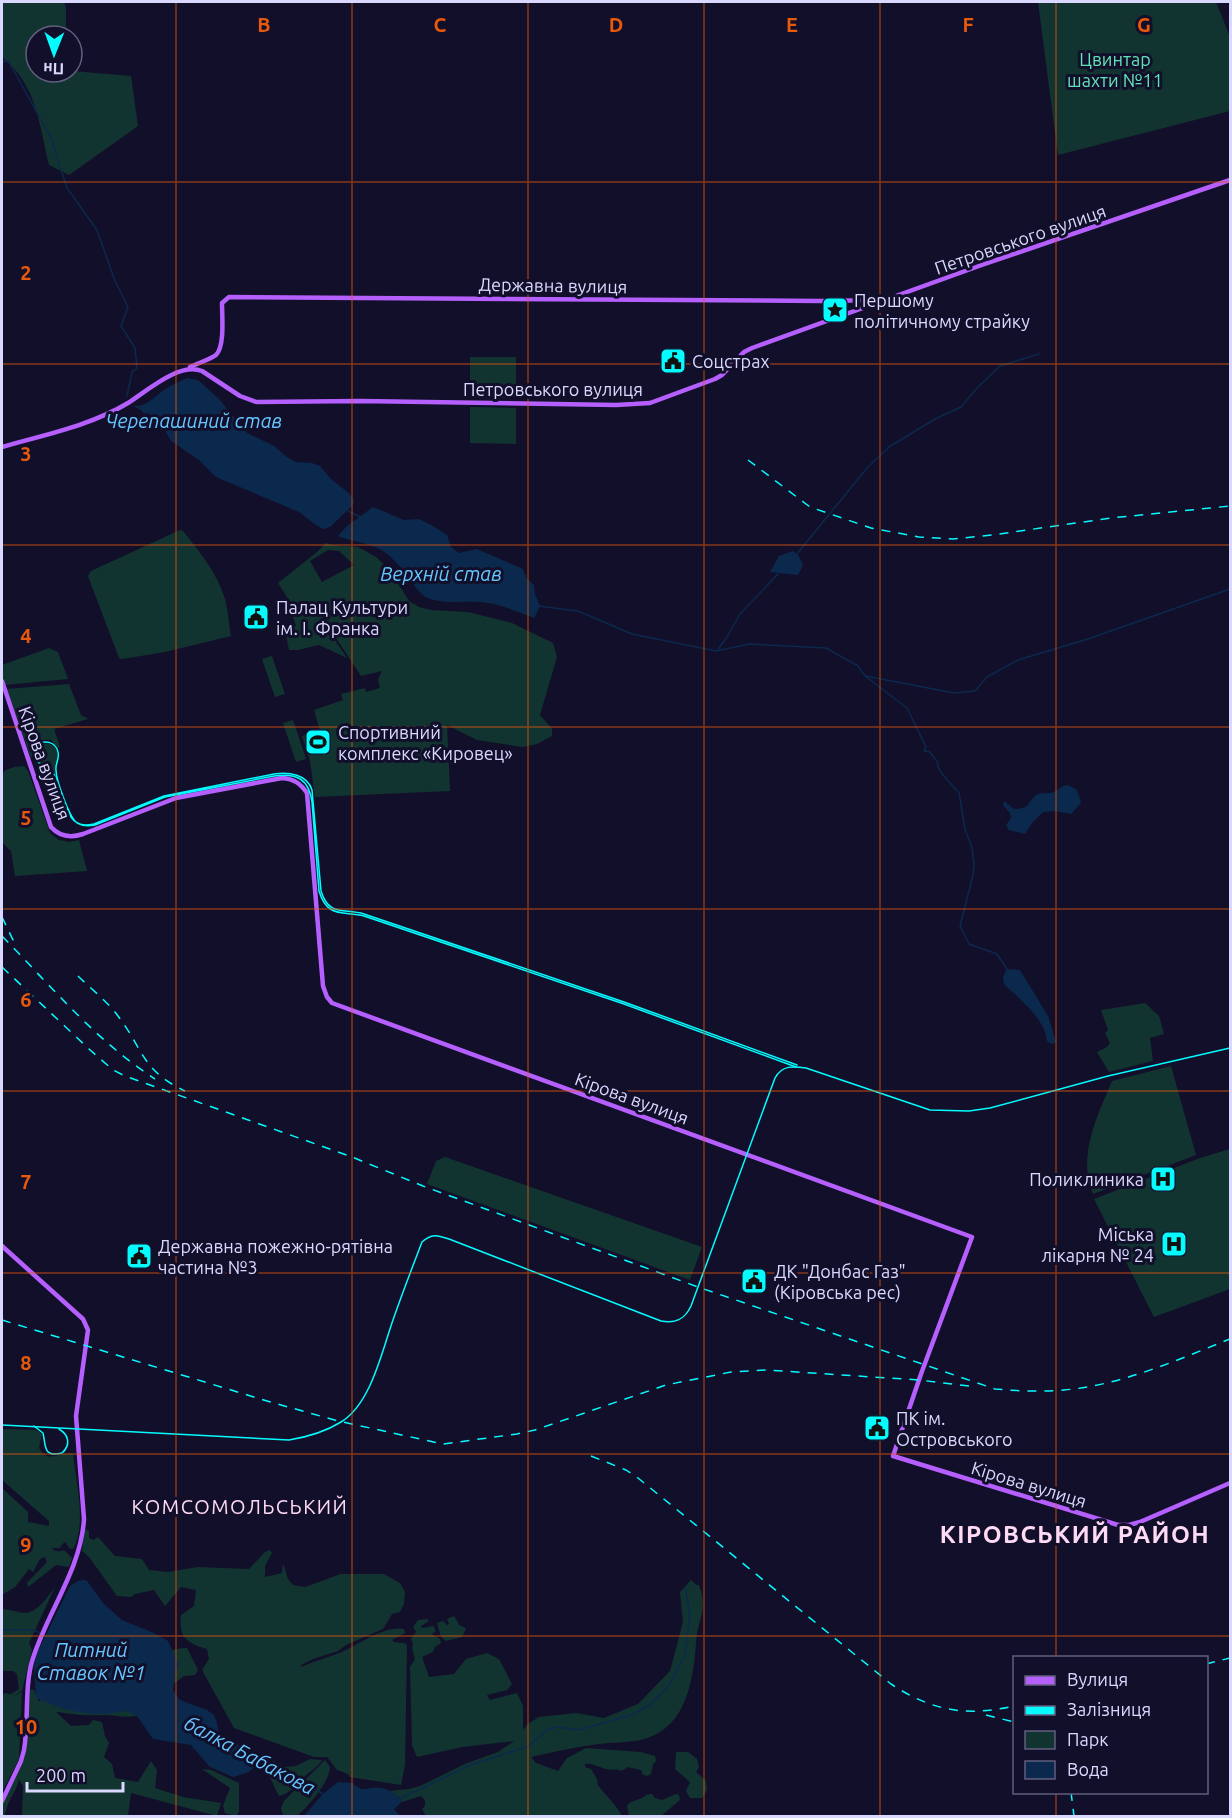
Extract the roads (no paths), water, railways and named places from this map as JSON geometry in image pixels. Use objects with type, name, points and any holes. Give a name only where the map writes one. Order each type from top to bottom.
[{"type":"main road","name":"Петровського вулиця","points":[[181,371],[195,368],[240,396],[256,402],[646,404],[718,377],[747,350],[1230,180]]},
{"type":"main road","name":"Державна вулиця","points":[[181,371],[219,352],[222,303],[226,298],[232,296],[888,300]]},
{"type":"main road","points":[[2,447],[110,412],[181,371]]},
{"type":"main road","name":"Кірова вулиця","points":[[2,681],[51,827],[58,834],[76,836],[83,834],[176,798],[282,778],[294,780],[302,786],[307,793],[309,809],[323,986],[332,1003],[972,1237],[893,1456],[1118,1525],[1140,1522],[1230,1483]]},
{"type":"main road","points":[[2,1246],[83,1319],[88,1334],[76,1416],[84,1519],[83,1533],[78,1554],[32,1662],[24,1750],[2,1801]]},
{"type":"water","name":"Черепашиний став","points":[[187,378],[198,380],[219,399],[247,433],[274,446],[296,462],[320,466],[331,479],[350,494],[354,501],[353,505],[330,527],[324,529],[299,512],[216,477],[199,460],[171,441],[163,427],[148,413],[144,414],[133,406],[146,403],[167,388]]},
{"type":"water","name":"Верхній став","points":[[373,507],[404,520],[419,519],[433,526],[447,535],[451,547],[459,553],[477,549],[523,569],[527,579],[534,585],[540,606],[534,618],[488,603],[430,599],[419,591],[396,562],[381,549],[338,536],[347,526]]},
{"type":"water","points":[[793,551],[803,565],[798,575],[770,572],[779,556]]},
{"type":"water","points":[[1068,785],[1077,790],[1081,803],[1071,814],[1055,811],[1043,812],[1025,834],[1009,830],[1006,825],[1011,818],[1003,805],[1004,801],[1014,809],[1023,808],[1028,806],[1037,795]]},
{"type":"water","points":[[1007,969],[1020,970],[1048,1016],[1056,1042],[1052,1044],[1047,1041],[1043,1027],[1030,1009],[1007,988],[1003,977]]},
{"type":"water","name":"Питний Ставок №1","points":[[84,1580],[104,1604],[122,1620],[168,1641],[179,1664],[173,1690],[180,1700],[214,1715],[219,1735],[224,1741],[263,1755],[296,1775],[295,1777],[257,1765],[248,1772],[233,1777],[209,1766],[191,1745],[153,1739],[137,1716],[127,1711],[104,1714],[85,1713],[64,1709],[36,1698],[34,1667],[36,1655],[70,1586]]},
{"type":"water","points":[[338,1782],[353,1783],[364,1789],[377,1787],[390,1791],[402,1802],[394,1809],[400,1816],[304,1816],[322,1795]]},
{"type":"waterway","points":[[2,62],[8,60],[51,138],[67,188],[97,230],[115,281],[128,307],[121,326],[135,348],[137,368],[132,372],[127,396]]},
{"type":"waterway","points":[[796,555],[867,468],[889,447],[935,419],[961,407],[1000,366],[1039,354]]},
{"type":"waterway","points":[[348,511],[360,517]]},
{"type":"waterway","points":[[718,649],[740,614],[778,574]]},
{"type":"waterway","points":[[866,676],[954,693],[975,691],[987,677],[1018,660],[1088,639],[1230,589]]},
{"type":"waterway","points":[[538,606],[578,611],[632,634],[716,651],[749,644],[826,648],[858,666],[865,676],[907,708],[926,747],[924,751],[930,752],[943,775],[959,793],[974,865],[960,926],[969,944],[997,954],[1008,971]]},
{"type":"waterway","points":[[399,1799],[468,1766],[529,1746],[547,1730],[556,1727],[579,1730],[634,1714],[649,1705],[671,1682],[685,1655],[690,1614],[685,1587]]},
{"type":"waterway","name":"балка Бабакова","points":[[2,1630],[34,1630],[47,1637]]},
{"type":"waterway","name":"балка Бабакова","points":[[294,1775],[323,1794]]},
{"type":"tram line","points":[[796,1067],[624,1004],[364,916],[336,912],[326,906],[319,891],[312,802],[308,788],[300,779],[282,775],[274,776],[165,797],[95,825],[85,826],[79,824],[76,822],[71,817],[66,806],[59,785],[54,773],[37,762],[34,752],[40,744],[46,742],[55,746],[58,754],[57,775],[63,798],[70,813],[76,822],[85,825],[94,824],[164,796],[274,774],[286,773],[302,777],[312,790],[321,891],[328,905],[333,908],[364,914],[624,1002],[797,1065]]},
{"type":"tram line","points":[[2,1425],[289,1440],[329,1429],[351,1414],[368,1390],[422,1242],[432,1236],[449,1239],[661,1321],[679,1320],[691,1306],[775,1078],[788,1067],[806,1068],[930,1110],[969,1111],[990,1108],[1108,1076],[1230,1048]]},
{"type":"tram line","points":[[34,1426],[43,1433],[45,1446],[51,1454],[62,1453],[67,1447],[67,1437],[59,1429]]},
{"type":"railway","points":[[748,460],[810,507],[871,528],[919,537],[953,539],[1111,518],[1230,506]]},
{"type":"railway","points":[[2,917],[14,942]]},
{"type":"railway","points":[[2,936],[113,1048],[155,1079]]},
{"type":"railway","points":[[2,967],[89,1049],[113,1070],[125,1076],[352,1157],[423,1186],[698,1287],[995,1389],[1055,1391],[1107,1383],[1169,1363],[1230,1339]]},
{"type":"railway","points":[[78,976],[114,1011],[151,1067],[185,1091]]},
{"type":"railway","points":[[2,1320],[338,1421],[443,1444],[535,1430],[666,1385],[731,1372],[766,1370],[919,1380],[969,1386]]},
{"type":"railway","points":[[591,1456],[626,1470],[638,1478],[891,1684],[906,1693],[935,1706],[965,1711],[1013,1706]]},
{"type":"railway","points":[[1208,1664],[1230,1658]]},
{"type":"railway","points":[[986,1715],[1013,1722]]},
{"type":"railway","points":[[1071,1794],[1074,1816]]},
{"type":"place","name":"Першому політичному страйку","points":[[835,310]]},
{"type":"place","name":"Соцстрах","points":[[673,361]]},
{"type":"place","name":"Палац Культури ім. І. Франка","points":[[256,617]]},
{"type":"place","name":"Cпортивний комплекс «Кировец»","points":[[318,742]]},
{"type":"place","name":"Поликлиника","points":[[1163,1179]]},
{"type":"place","name":"Міська лікарня № 24","points":[[1174,1244]]},
{"type":"place","name":"Державна пожежно-рятівна частина №3","points":[[139,1256]]},
{"type":"place","name":"ДК \"Донбас Газ\" (Кіровська рес)","points":[[754,1281]]},
{"type":"place","name":"ПК ім. Островського","points":[[877,1428]]},
{"type":"district","name":"КОМСОМОЛЬСЬКИЙ","points":[[240,1506]]},
{"type":"district","name":"КІРОВСЬКИЙ РАЙОН","points":[[1075,1534]]},
{"type":"park label","name":"Цвинтар шахти №11","points":[[1115,69]]}]
